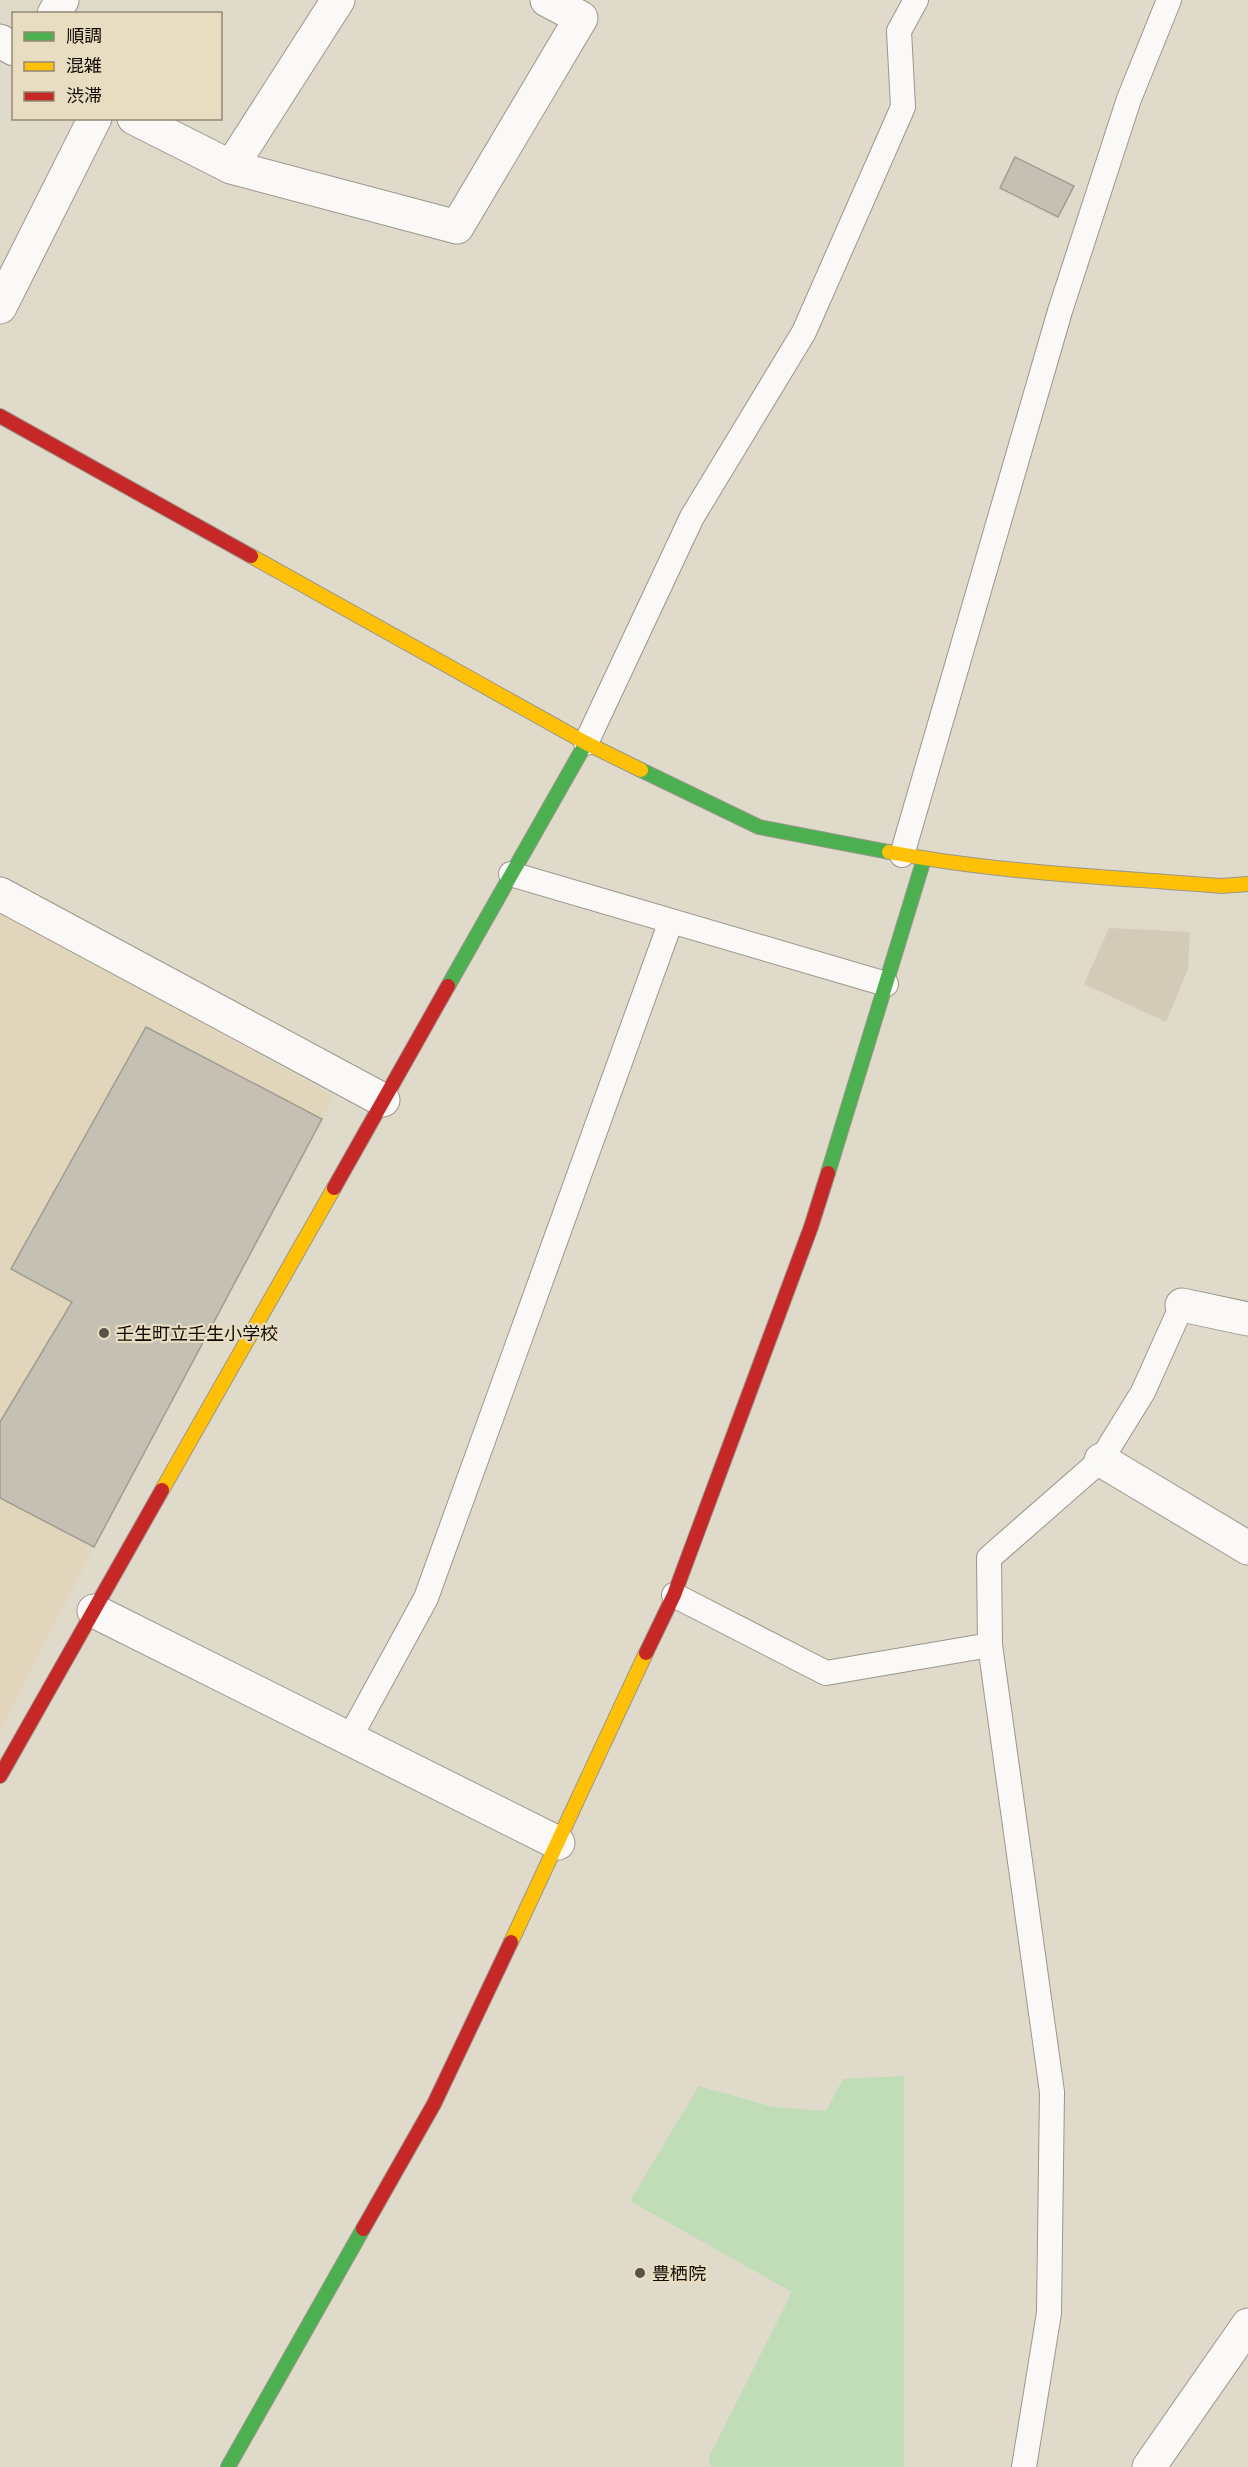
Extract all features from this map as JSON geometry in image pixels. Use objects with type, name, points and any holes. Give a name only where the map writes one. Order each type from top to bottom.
[{"type":"street","points":[[231,167],[338,0]]},
{"type":"street","points":[[138,120],[231,167],[457,227],[581,18],[547,0]]},
{"type":"street","points":[[0,307],[94,120]]},
{"type":"street","points":[[0,416],[586,743],[759,827],[913,857],[1013,870],[1221,886],[1248,885]]},
{"type":"street","points":[[0,1776],[586,743]]},
{"type":"street","points":[[228,2467],[434,2104],[674,1595],[811,1227],[886,984],[913,857]]},
{"type":"street","points":[[0,894],[383,1101]]},
{"type":"street","points":[[1182,1305],[1248,1319]]},
{"type":"street","points":[[1101,1460],[1248,1548]]},
{"type":"street","points":[[94,1611],[558,1843]]},
{"type":"street","points":[[1149,2467],[1248,2325]]},
{"type":"lane","points":[[586,743],[692,517],[809,321],[903,107],[899,31],[916,0]]},
{"type":"lane","points":[[913,857],[1060,311],[1129,99],[1169,0]]},
{"type":"lane","points":[[511,874],[886,984]]},
{"type":"lane","points":[[349,1738],[426,1598],[671,921]]},
{"type":"lane","points":[[1024,2467],[1049,2313],[1052,2092],[990,1646],[989,1558],[1101,1460],[1143,1392],[1182,1305]]},
{"type":"lane","points":[[674,1595],[826,1673],[990,1646]]},
{"type":"shaded area","name":"壬生町立壬生小学校","points":[[0,912],[334,1096],[94,1547],[0,1732]]},
{"type":"shaded area","points":[[1109,928],[1190,932],[1188,969],[1166,1022],[1084,984]]},
{"type":"green space","points":[[904,2076],[904,2467],[711,2467],[709,2457],[792,2292],[630,2201],[699,2086],[773,2107],[826,2111],[843,2079]]},
{"type":"building","points":[[1015,157],[1074,186],[1058,217],[1000,188]]},
{"type":"building","name":"壬生町立壬生小学校","points":[[146,1027],[322,1119],[94,1547],[0,1498],[0,1422],[72,1302],[11,1269]]},
{"type":"traffic: fast","points":[[448,986],[586,743]]},
{"type":"traffic: fast","points":[[641,770],[759,827],[889,852]]},
{"type":"traffic: fast","points":[[828,1173],[924,859]]},
{"type":"traffic: fast","points":[[228,2467],[363,2229]]},
{"type":"traffic: slow","points":[[251,556],[586,743],[641,770]]},
{"type":"traffic: slow","points":[[889,852],[971,865],[1054,874],[1221,886],[1248,884]]},
{"type":"traffic: slow","points":[[162,1490],[334,1188]]},
{"type":"traffic: slow","points":[[511,1942],[646,1653]]},
{"type":"traffic: jam","points":[[0,416],[251,556]]},
{"type":"traffic: jam","points":[[334,1188],[448,986]]},
{"type":"traffic: jam","points":[[646,1653],[674,1595],[811,1227],[828,1173]]},
{"type":"traffic: jam","points":[[0,1776],[162,1490]]},
{"type":"traffic: jam","points":[[363,2229],[434,2104],[511,1942]]},
{"type":"place","name":"壬生町立壬生小学校","points":[[104,1333]]},
{"type":"place","name":"豊栖院","points":[[640,2273]]}]
